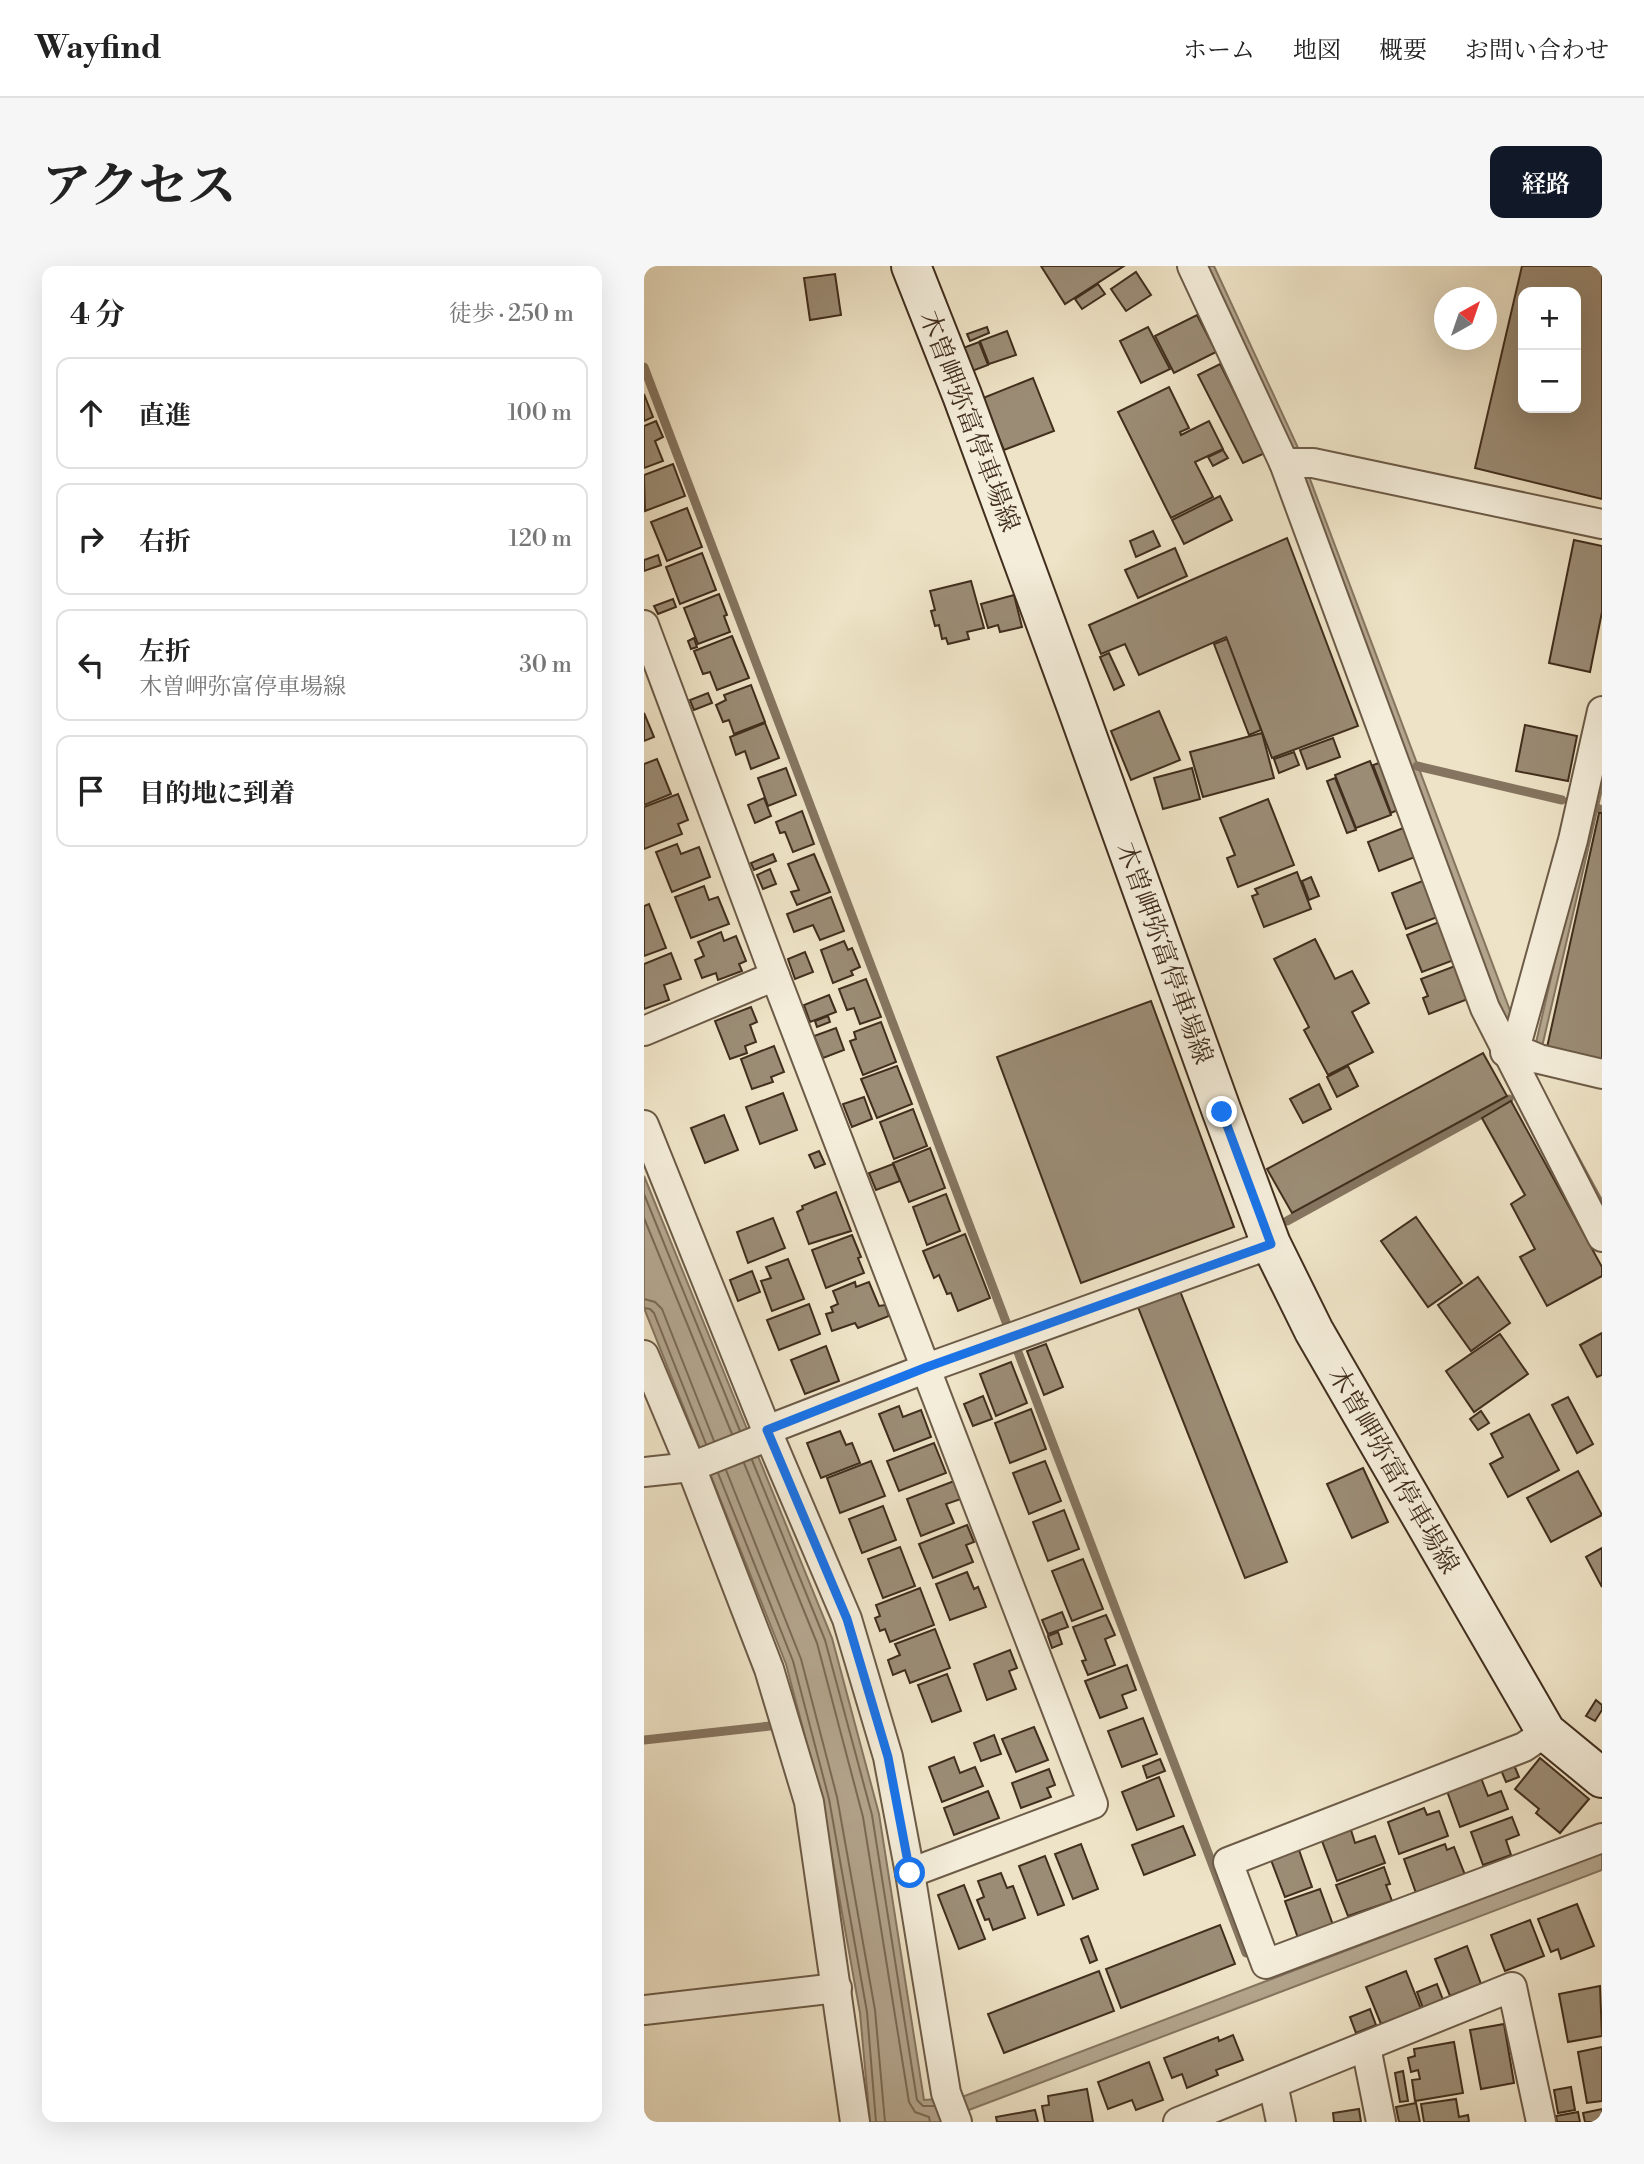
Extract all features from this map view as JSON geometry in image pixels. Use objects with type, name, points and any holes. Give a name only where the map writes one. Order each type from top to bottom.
[{"type":"main road","name":"木曽岬弥富停車場線","points":[[911,266],[1010,525],[1271,1244],[1314,1331],[1546,1732],[1602,1778]]},
{"type":"street","points":[[1192,266],[1295,463],[1485,1008],[1513,1045],[1602,1237]]},
{"type":"street","points":[[1295,463],[1602,524]]},
{"type":"street","points":[[645,633],[1093,1804],[910,1873]]},
{"type":"street","points":[[1513,1045],[1573,840],[1602,711]]},
{"type":"street","points":[[644,1031],[775,976]]},
{"type":"street","points":[[1513,1045],[1539,1059],[1602,1074]]},
{"type":"street","points":[[644,1125],[765,1436],[847,1619],[888,1757],[946,2093],[957,2122]]},
{"type":"street","points":[[644,1472],[694,1465],[927,1367],[1271,1244]]},
{"type":"street","points":[[644,1355],[694,1465],[769,1669],[809,1802],[855,2122]]},
{"type":"street","points":[[1546,1732],[1524,1747],[1228,1861],[1266,1964],[1602,1838]]},
{"type":"street","points":[[1178,2122],[1513,1987],[1541,2122]]},
{"type":"street","points":[[644,2010],[837,1988]]},
{"type":"street","points":[[1366,2047],[1381,2122]]},
{"type":"street","points":[[1273,2084],[1281,2122]]},
{"type":"water","points":[[1204,266],[1214,266],[1299,450],[1523,1045],[1535,1047],[1602,758],[1602,789],[1535,1077],[1602,1200],[1602,1222],[1526,1082]]},
{"type":"water","points":[[644,1176],[832,1638],[879,1814],[924,2100],[962,2097],[1602,1853],[1602,1870],[945,2119],[945,2122],[870,2122],[860,2013],[822,1801],[786,1664],[644,1308]]},
{"type":"building","points":[[1041,266],[1124,266],[1065,304]]},
{"type":"building","points":[[1522,266],[1602,266],[1602,499],[1475,468]]},
{"type":"building","points":[[1136,272],[1151,295],[1126,311],[1111,289]]},
{"type":"building","points":[[835,274],[841,315],[810,320],[804,278]]},
{"type":"building","points":[[1098,284],[1105,294],[1082,309],[1075,299]]},
{"type":"building","points":[[1197,315],[1216,352],[1174,373],[1155,336]]},
{"type":"building","points":[[987,327],[989,333],[970,341],[967,334]]},
{"type":"building","points":[[1148,327],[1170,369],[1141,383],[1120,341]]},
{"type":"building","points":[[1007,331],[1016,355],[989,364],[980,341]]},
{"type":"building","points":[[979,342],[988,365],[972,371],[963,348]]},
{"type":"building","points":[[1220,364],[1265,453],[1243,463],[1198,375]]},
{"type":"building","points":[[1033,378],[1054,431],[1004,450],[983,398]]},
{"type":"building","points":[[1169,387],[1189,428],[1180,432],[1181,435],[1209,421],[1223,449],[1195,462],[1213,497],[1171,518],[1118,412]]},
{"type":"building","points":[[644,394],[653,417],[644,421]]},
{"type":"building","points":[[656,421],[663,437],[655,441],[663,461],[644,468],[644,426]]},
{"type":"building","points":[[1223,450],[1228,458],[1213,466],[1208,457]]},
{"type":"building","points":[[673,464],[685,496],[645,511],[644,475]]},
{"type":"building","points":[[1220,496],[1232,520],[1184,544],[1172,520]]},
{"type":"building","points":[[687,508],[702,547],[667,561],[651,522]]},
{"type":"building","points":[[1153,531],[1160,546],[1136,557],[1130,541]]},
{"type":"building","points":[[1287,538],[1358,726],[1272,758],[1226,637],[1139,675],[1125,644],[1101,654],[1089,625]]},
{"type":"building","points":[[1574,540],[1602,546],[1602,612],[1590,672],[1549,663]]},
{"type":"building","points":[[1175,548],[1187,576],[1138,598],[1125,570]]},
{"type":"building","points":[[702,553],[716,590],[680,604],[666,567]]},
{"type":"building","points":[[658,555],[661,565],[644,571],[644,560]]},
{"type":"building","points":[[971,581],[984,628],[967,632],[969,639],[948,644],[946,638],[942,639],[939,625],[935,626],[931,611],[935,610],[930,591]]},
{"type":"building","points":[[719,594],[730,632],[698,644],[684,608]]},
{"type":"building","points":[[1014,595],[1022,627],[1000,632],[998,625],[988,628],[981,604]]},
{"type":"building","points":[[673,599],[676,607],[658,614],[654,606]]},
{"type":"building","points":[[732,636],[749,678],[717,690],[710,672],[703,674],[694,651]]},
{"type":"building","points":[[694,638],[697,647],[691,649],[688,641]]},
{"type":"building","points":[[1227,639],[1261,730],[1249,735],[1214,644]]},
{"type":"building","points":[[1109,653],[1124,685],[1114,690],[1100,657]]},
{"type":"building","points":[[751,685],[765,722],[734,734],[729,720],[723,722],[716,705],[726,700],[724,695]]},
{"type":"building","points":[[708,693],[712,703],[694,710],[690,700]]},
{"type":"building","points":[[1159,711],[1180,760],[1131,780],[1111,731]]},
{"type":"building","points":[[644,713],[654,737],[644,741]]},
{"type":"building","points":[[765,723],[779,758],[751,769],[745,751],[736,755],[730,737]]},
{"type":"building","points":[[1525,725],[1577,736],[1568,781],[1516,771]]},
{"type":"building","points":[[1262,733],[1274,778],[1203,797],[1190,752]]},
{"type":"building","points":[[1333,738],[1340,757],[1307,769],[1300,750]]},
{"type":"building","points":[[1294,752],[1299,765],[1279,773],[1274,759]]},
{"type":"building","points":[[657,759],[671,794],[644,805],[644,764]]},
{"type":"building","points":[[1370,761],[1391,815],[1356,828],[1335,775]]},
{"type":"building","points":[[1379,763],[1398,810],[1391,813],[1373,765]]},
{"type":"building","points":[[786,768],[796,795],[768,806],[758,778]]},
{"type":"building","points":[[1192,768],[1200,799],[1163,809],[1154,778]]},
{"type":"building","points":[[1335,778],[1356,830],[1347,833],[1327,781]]},
{"type":"building","points":[[678,794],[688,820],[678,824],[682,834],[644,849],[644,807]]},
{"type":"building","points":[[764,798],[771,816],[755,823],[748,805]]},
{"type":"building","points":[[1268,799],[1294,865],[1238,887],[1227,858],[1235,855],[1220,818]]},
{"type":"building","points":[[802,811],[814,844],[793,852],[785,832],[780,833],[776,822]]},
{"type":"building","points":[[1599,813],[1602,813],[1602,1064],[1546,1052]]},
{"type":"building","points":[[1403,828],[1415,857],[1379,871],[1368,842]]},
{"type":"building","points":[[677,844],[681,854],[699,847],[710,877],[672,892],[656,852]]},
{"type":"building","points":[[773,854],[776,861],[754,870],[751,863]]},
{"type":"building","points":[[814,854],[830,892],[797,905],[791,892],[799,890],[788,864]]},
{"type":"building","points":[[770,869],[776,884],[763,889],[757,875]]},
{"type":"building","points":[[1297,872],[1311,909],[1264,927],[1252,896],[1258,894],[1255,889]]},
{"type":"building","points":[[1311,877],[1319,896],[1309,900],[1302,881]]},
{"type":"building","points":[[1425,880],[1440,916],[1406,929],[1392,893]]},
{"type":"building","points":[[704,886],[709,900],[718,897],[729,924],[691,938],[675,897]]},
{"type":"building","points":[[831,897],[844,931],[820,940],[813,925],[794,932],[787,914]]},
{"type":"building","points":[[649,904],[666,948],[644,956],[644,906]]},
{"type":"building","points":[[1439,922],[1454,960],[1422,972],[1407,935]]},
{"type":"building","points":[[721,932],[724,941],[736,936],[746,961],[739,964],[742,971],[718,980],[716,973],[702,978],[695,960],[704,956],[698,942]]},
{"type":"building","points":[[1315,939],[1335,979],[1352,971],[1369,1003],[1352,1012],[1373,1052],[1328,1075],[1304,1030],[1309,1027],[1274,959]]},
{"type":"building","points":[[844,941],[848,950],[852,948],[860,967],[851,971],[853,975],[833,983],[821,950]]},
{"type":"building","points":[[805,952],[813,972],[795,979],[788,959]]},
{"type":"building","points":[[671,953],[681,979],[664,985],[669,1000],[644,1009],[644,964]]},
{"type":"building","points":[[1455,966],[1468,999],[1429,1014],[1423,998],[1428,996],[1421,979]]},
{"type":"building","points":[[866,979],[881,1017],[860,1024],[854,1008],[847,1010],[839,989]]},
{"type":"building","points":[[829,995],[836,1012],[810,1022],[804,1005]]},
{"type":"building","points":[[1151,1001],[1234,1227],[1081,1283],[997,1057]]},
{"type":"building","points":[[751,1007],[757,1022],[750,1025],[756,1042],[745,1046],[747,1053],[730,1059],[715,1021]]},
{"type":"building","points":[[828,1016],[830,1022],[817,1027],[815,1021]]},
{"type":"building","points":[[881,1022],[896,1062],[863,1075],[850,1041],[856,1039],[854,1032]]},
{"type":"building","points":[[836,1028],[844,1050],[823,1058],[814,1036]]},
{"type":"building","points":[[774,1046],[784,1072],[771,1077],[773,1082],[752,1089],[741,1059]]},
{"type":"building","points":[[1483,1053],[1507,1096],[1292,1213],[1267,1169]]},
{"type":"building","points":[[897,1066],[912,1104],[877,1118],[861,1079]]},
{"type":"building","points":[[1348,1066],[1358,1086],[1337,1097],[1327,1077]]},
{"type":"building","points":[[1319,1084],[1331,1109],[1303,1123],[1290,1099]]},
{"type":"building","points":[[783,1093],[797,1130],[760,1144],[746,1107]]},
{"type":"building","points":[[864,1097],[872,1119],[852,1127],[843,1104]]},
{"type":"building","points":[[1511,1101],[1602,1267],[1602,1276],[1547,1306],[1520,1257],[1535,1249],[1511,1204],[1525,1195],[1482,1118]]},
{"type":"building","points":[[913,1109],[927,1146],[894,1159],[880,1122]]},
{"type":"building","points":[[724,1115],[738,1150],[705,1163],[691,1128]]},
{"type":"building","points":[[930,1148],[945,1188],[909,1202],[893,1163]]},
{"type":"building","points":[[819,1151],[825,1164],[815,1168],[809,1155]]},
{"type":"building","points":[[893,1164],[900,1181],[876,1190],[869,1173]]},
{"type":"building","points":[[836,1192],[851,1231],[809,1244],[797,1212],[803,1209],[802,1206]]},
{"type":"building","points":[[946,1194],[960,1231],[927,1245],[913,1207]]},
{"type":"building","points":[[1416,1217],[1462,1283],[1428,1307],[1381,1241]]},
{"type":"building","points":[[773,1218],[785,1248],[748,1263],[737,1232]]},
{"type":"building","points":[[965,1234],[990,1298],[958,1311],[951,1293],[947,1294],[939,1275],[934,1278],[923,1251]]},
{"type":"building","points":[[852,1235],[864,1273],[826,1288],[812,1250]]},
{"type":"building","points":[[788,1259],[804,1299],[772,1311],[761,1281],[771,1278],[766,1267]]},
{"type":"building","points":[[752,1271],[760,1292],[738,1301],[730,1280]]},
{"type":"building","points":[[1478,1277],[1510,1323],[1471,1351],[1438,1305]]},
{"type":"building","points":[[855,1282],[856,1287],[869,1282],[879,1306],[885,1305],[889,1316],[858,1328],[855,1323],[832,1331],[826,1314],[833,1312],[831,1307],[838,1304],[833,1291]]},
{"type":"building","points":[[1180,1291],[1287,1562],[1245,1578],[1138,1307]]},
{"type":"building","points":[[809,1304],[820,1334],[779,1350],[767,1320]]},
{"type":"building","points":[[1602,1333],[1602,1375],[1597,1377],[1580,1345]]},
{"type":"building","points":[[1500,1334],[1528,1374],[1474,1412],[1446,1371]]},
{"type":"building","points":[[1046,1344],[1063,1387],[1044,1395],[1027,1351]]},
{"type":"building","points":[[826,1346],[839,1381],[805,1394],[791,1360]]},
{"type":"building","points":[[1011,1362],[1027,1403],[996,1416],[980,1374]]},
{"type":"building","points":[[983,1396],[992,1419],[973,1426],[964,1404]]},
{"type":"building","points":[[1568,1397],[1593,1444],[1577,1453],[1552,1405]]},
{"type":"building","points":[[899,1406],[903,1417],[921,1410],[931,1437],[894,1451],[879,1414]]},
{"type":"building","points":[[1031,1409],[1046,1449],[1010,1463],[995,1423]]},
{"type":"building","points":[[1481,1411],[1489,1423],[1478,1430],[1470,1419]]},
{"type":"building","points":[[1529,1414],[1559,1470],[1508,1497],[1490,1464],[1503,1457],[1491,1434]]},
{"type":"building","points":[[840,1431],[846,1445],[852,1443],[860,1463],[821,1478],[807,1443]]},
{"type":"building","points":[[934,1443],[946,1473],[899,1491],[887,1461]]},
{"type":"building","points":[[871,1461],[885,1496],[840,1513],[827,1478]]},
{"type":"building","points":[[1045,1461],[1061,1501],[1029,1514],[1013,1473]]},
{"type":"building","points":[[1363,1468],[1388,1522],[1352,1538],[1327,1484]]},
{"type":"building","points":[[1578,1471],[1602,1515],[1551,1542],[1527,1498]]},
{"type":"building","points":[[954,1481],[961,1499],[946,1504],[954,1523],[921,1536],[907,1499]]},
{"type":"building","points":[[883,1506],[896,1540],[862,1553],[849,1519]]},
{"type":"building","points":[[1064,1510],[1079,1549],[1048,1561],[1033,1522]]},
{"type":"building","points":[[967,1525],[974,1542],[966,1545],[973,1562],[933,1578],[919,1544]]},
{"type":"building","points":[[900,1547],[915,1586],[883,1598],[868,1559]]},
{"type":"building","points":[[1602,1548],[1602,1587],[1586,1557]]},
{"type":"building","points":[[1083,1559],[1103,1609],[1072,1621],[1052,1571]]},
{"type":"building","points":[[967,1572],[974,1589],[978,1587],[986,1607],[950,1620],[936,1584]]},
{"type":"building","points":[[920,1588],[934,1625],[890,1642],[885,1629],[880,1631],[875,1618],[880,1616],[876,1605]]},
{"type":"building","points":[[1062,1612],[1068,1627],[1048,1634],[1042,1620]]},
{"type":"building","points":[[1106,1615],[1115,1635],[1105,1639],[1115,1665],[1088,1675],[1082,1661],[1086,1660],[1073,1627]]},
{"type":"building","points":[[935,1629],[950,1668],[910,1683],[905,1670],[893,1675],[888,1660],[900,1655],[895,1644]]},
{"type":"building","points":[[1058,1632],[1062,1644],[1052,1648],[1048,1636]]},
{"type":"building","points":[[1010,1650],[1017,1668],[1009,1671],[1016,1689],[987,1700],[974,1664]]},
{"type":"building","points":[[1127,1665],[1136,1690],[1122,1695],[1127,1708],[1100,1718],[1085,1681]]},
{"type":"building","points":[[947,1674],[961,1711],[932,1722],[918,1685]]},
{"type":"building","points":[[1596,1700],[1602,1705],[1602,1710],[1595,1721],[1586,1716]]},
{"type":"building","points":[[1143,1718],[1157,1754],[1122,1767],[1108,1731]]},
{"type":"building","points":[[1034,1727],[1048,1760],[1016,1772],[1002,1739]]},
{"type":"building","points":[[994,1735],[1001,1754],[981,1761],[974,1743]]},
{"type":"building","points":[[954,1757],[960,1773],[975,1767],[983,1786],[942,1802],[929,1767]]},
{"type":"building","points":[[1540,1758],[1589,1799],[1560,1833],[1536,1813],[1539,1809],[1515,1789]]},
{"type":"building","points":[[1160,1759],[1165,1771],[1147,1778],[1143,1766]]},
{"type":"building","points":[[1514,1765],[1519,1777],[1506,1782],[1501,1770]]},
{"type":"building","points":[[1049,1769],[1055,1785],[1047,1788],[1051,1797],[1021,1808],[1012,1783]]},
{"type":"building","points":[[1159,1777],[1174,1816],[1137,1830],[1122,1792]]},
{"type":"building","points":[[1481,1778],[1488,1796],[1501,1791],[1508,1809],[1460,1827],[1447,1791]]},
{"type":"building","points":[[988,1791],[999,1818],[954,1835],[944,1808]]},
{"type":"building","points":[[1424,1808],[1427,1815],[1439,1811],[1448,1836],[1399,1854],[1388,1822]]},
{"type":"building","points":[[1512,1817],[1519,1835],[1506,1840],[1511,1855],[1483,1865],[1471,1832]]},
{"type":"building","points":[[1183,1826],[1195,1855],[1144,1875],[1132,1845]]},
{"type":"building","points":[[1351,1830],[1355,1843],[1375,1836],[1385,1863],[1337,1881],[1322,1841]]},
{"type":"building","points":[[1081,1844],[1098,1889],[1073,1899],[1055,1854]]},
{"type":"building","points":[[1445,1844],[1447,1850],[1454,1847],[1465,1875],[1416,1893],[1404,1859]]},
{"type":"building","points":[[1299,1850],[1312,1887],[1285,1897],[1271,1860]]},
{"type":"building","points":[[1045,1856],[1064,1905],[1038,1915],[1019,1866]]},
{"type":"building","points":[[1384,1867],[1390,1884],[1386,1885],[1392,1901],[1348,1916],[1336,1885]]},
{"type":"building","points":[[1001,1873],[1007,1888],[1013,1886],[1025,1918],[993,1930],[989,1919],[985,1920],[977,1900],[984,1897],[978,1881]]},
{"type":"building","points":[[964,1885],[985,1939],[959,1949],[938,1895]]},
{"type":"building","points":[[1320,1889],[1333,1925],[1298,1938],[1285,1901]]},
{"type":"building","points":[[1577,1904],[1594,1946],[1561,1959],[1558,1949],[1551,1952],[1538,1919]]},
{"type":"building","points":[[1530,1920],[1544,1956],[1505,1971],[1491,1935]]},
{"type":"building","points":[[1220,1925],[1235,1964],[1121,2008],[1106,1969]]},
{"type":"building","points":[[1088,1936],[1097,1960],[1090,1963],[1081,1939]]},
{"type":"building","points":[[1467,1946],[1481,1984],[1450,1996],[1435,1959]]},
{"type":"building","points":[[1099,1971],[1114,2011],[1004,2053],[988,2014]]},
{"type":"building","points":[[1406,1971],[1421,2009],[1381,2024],[1366,1987]]},
{"type":"building","points":[[1437,1984],[1443,2000],[1423,2008],[1417,1992]]},
{"type":"building","points":[[1600,1986],[1602,2036],[1568,2042],[1559,1994]]},
{"type":"building","points":[[1370,2009],[1376,2025],[1356,2033],[1350,2017]]},
{"type":"building","points":[[1504,2024],[1514,2083],[1481,2089],[1470,2030]]},
{"type":"building","points":[[1233,2035],[1243,2060],[1216,2070],[1218,2075],[1187,2088],[1182,2074],[1172,2078],[1164,2058],[1218,2037],[1219,2041]]},
{"type":"building","points":[[1454,2042],[1463,2093],[1415,2101],[1412,2080],[1420,2079],[1418,2070],[1411,2072],[1408,2058],[1415,2056],[1414,2049]]},
{"type":"building","points":[[1602,2047],[1602,2101],[1587,2103],[1578,2052]]},
{"type":"building","points":[[1149,2062],[1163,2100],[1136,2110],[1132,2100],[1108,2109],[1098,2082]]},
{"type":"building","points":[[1403,2071],[1408,2101],[1400,2102],[1395,2073]]},
{"type":"building","points":[[1571,2087],[1575,2110],[1558,2113],[1554,2090]]},
{"type":"building","points":[[1087,2089],[1093,2122],[1045,2122],[1042,2106],[1049,2105],[1048,2096]]},
{"type":"building","points":[[1456,2099],[1459,2117],[1468,2115],[1469,2122],[1424,2122],[1421,2104]]},
{"type":"building","points":[[1416,2103],[1420,2122],[1399,2122],[1396,2107]]},
{"type":"building","points":[[1359,2109],[1361,2122],[1334,2122],[1333,2113]]},
{"type":"building","points":[[1602,2109],[1602,2122],[1585,2122],[1583,2113]]},
{"type":"building","points":[[1035,2110],[1038,2122],[997,2122],[996,2117]]},
{"type":"building","points":[[1578,2112],[1580,2122],[1557,2122],[1556,2116]]},
{"type":"waterway","points":[[644,367],[1006,1322]]},
{"type":"waterway","points":[[1417,766],[1562,800]]},
{"type":"waterway","points":[[1597,808],[1602,810]]},
{"type":"waterway","points":[[1287,1221],[1509,1099]]},
{"type":"waterway","points":[[1018,1352],[1246,1953]]},
{"type":"waterway","points":[[644,1740],[770,1726]]},
{"type":"route","points":[[910,1873],[888,1757],[847,1619],[767,1430],[927,1367],[1271,1244],[1222,1112]]}]
